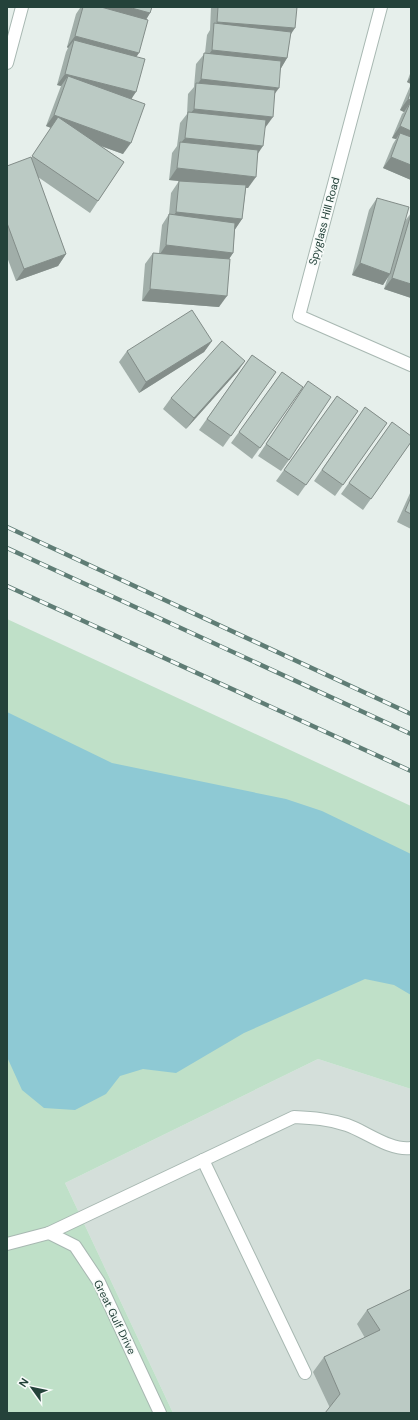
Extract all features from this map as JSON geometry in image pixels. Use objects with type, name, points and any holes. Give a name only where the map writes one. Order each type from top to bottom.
[{"type":"street","points":[[7,63],[22,7]]},
{"type":"street","name":"Spyglass Hill Road","points":[[381,7],[299,316],[411,365]]},
{"type":"street","points":[[7,1244],[48,1234],[294,1117],[326,1119],[349,1126],[379,1141],[411,1148]]},
{"type":"street","points":[[203,1160],[305,1373]]},
{"type":"street","name":"Great Gulf Drive","points":[[48,1234],[75,1246],[100,1282],[160,1413]]},
{"type":"shaded area","points":[[318,1059],[411,1089],[411,1413],[173,1413],[65,1183]]},
{"type":"green space","points":[[7,619],[411,806],[411,1089],[318,1059],[65,1183],[173,1413],[7,1413]]},
{"type":"water","points":[[7,712],[112,763],[286,799],[322,811],[411,854],[411,995],[394,985],[365,979],[244,1033],[176,1073],[143,1069],[120,1076],[106,1094],[75,1110],[44,1108],[22,1090],[7,1057]]},
{"type":"building","points":[[83,7],[101,7],[148,20],[139,53],[75,36]]},
{"type":"building","points":[[128,7],[152,7],[150,13]]},
{"type":"building","points":[[218,7],[297,7],[295,28],[217,22]]},
{"type":"building","points":[[214,23],[291,32],[287,58],[212,50]]},
{"type":"building","points":[[74,40],[145,59],[136,92],[65,74]]},
{"type":"building","points":[[204,53],[281,61],[279,88],[201,79]]},
{"type":"building","points":[[68,76],[145,104],[131,143],[54,115]]},
{"type":"building","points":[[196,83],[275,90],[273,117],[194,109]]},
{"type":"building","points":[[411,91],[411,100],[408,99]]},
{"type":"building","points":[[411,103],[411,131],[400,126]]},
{"type":"building","points":[[188,112],[266,120],[263,146],[185,138]]},
{"type":"building","points":[[58,117],[124,162],[98,201],[32,156]]},
{"type":"building","points":[[400,133],[411,137],[411,165],[391,157]]},
{"type":"building","points":[[180,142],[258,150],[256,177],[177,168]]},
{"type":"building","points":[[31,157],[66,254],[24,269],[7,223],[7,166]]},
{"type":"building","points":[[179,181],[246,185],[242,219],[176,212]]},
{"type":"building","points":[[377,198],[409,207],[390,274],[360,263]]},
{"type":"building","points":[[169,214],[235,223],[233,253],[166,245]]},
{"type":"building","points":[[411,214],[411,284],[392,278]]},
{"type":"building","points":[[153,253],[230,259],[227,296],[150,289]]},
{"type":"building","points":[[192,310],[212,341],[146,382],[127,351]]},
{"type":"building","points":[[222,341],[245,361],[194,418],[171,398]]},
{"type":"building","points":[[252,355],[276,372],[231,436],[207,419]]},
{"type":"building","points":[[282,372],[303,387],[260,448],[239,432]]},
{"type":"building","points":[[308,381],[331,397],[289,460],[266,444]]},
{"type":"building","points":[[337,396],[358,411],[306,485],[284,470]]},
{"type":"building","points":[[365,407],[387,423],[343,485],[322,470]]},
{"type":"building","points":[[392,422],[411,436],[411,442],[371,499],[349,483]]},
{"type":"building","points":[[411,497],[411,514],[405,511]]},
{"type":"building","points":[[411,1289],[411,1413],[325,1413],[340,1394],[324,1357],[380,1330],[367,1310]]},
{"type":"railway","points":[[7,527],[411,714]]},
{"type":"railway","points":[[7,548],[411,734]]},
{"type":"railway","points":[[7,586],[411,771]]}]
